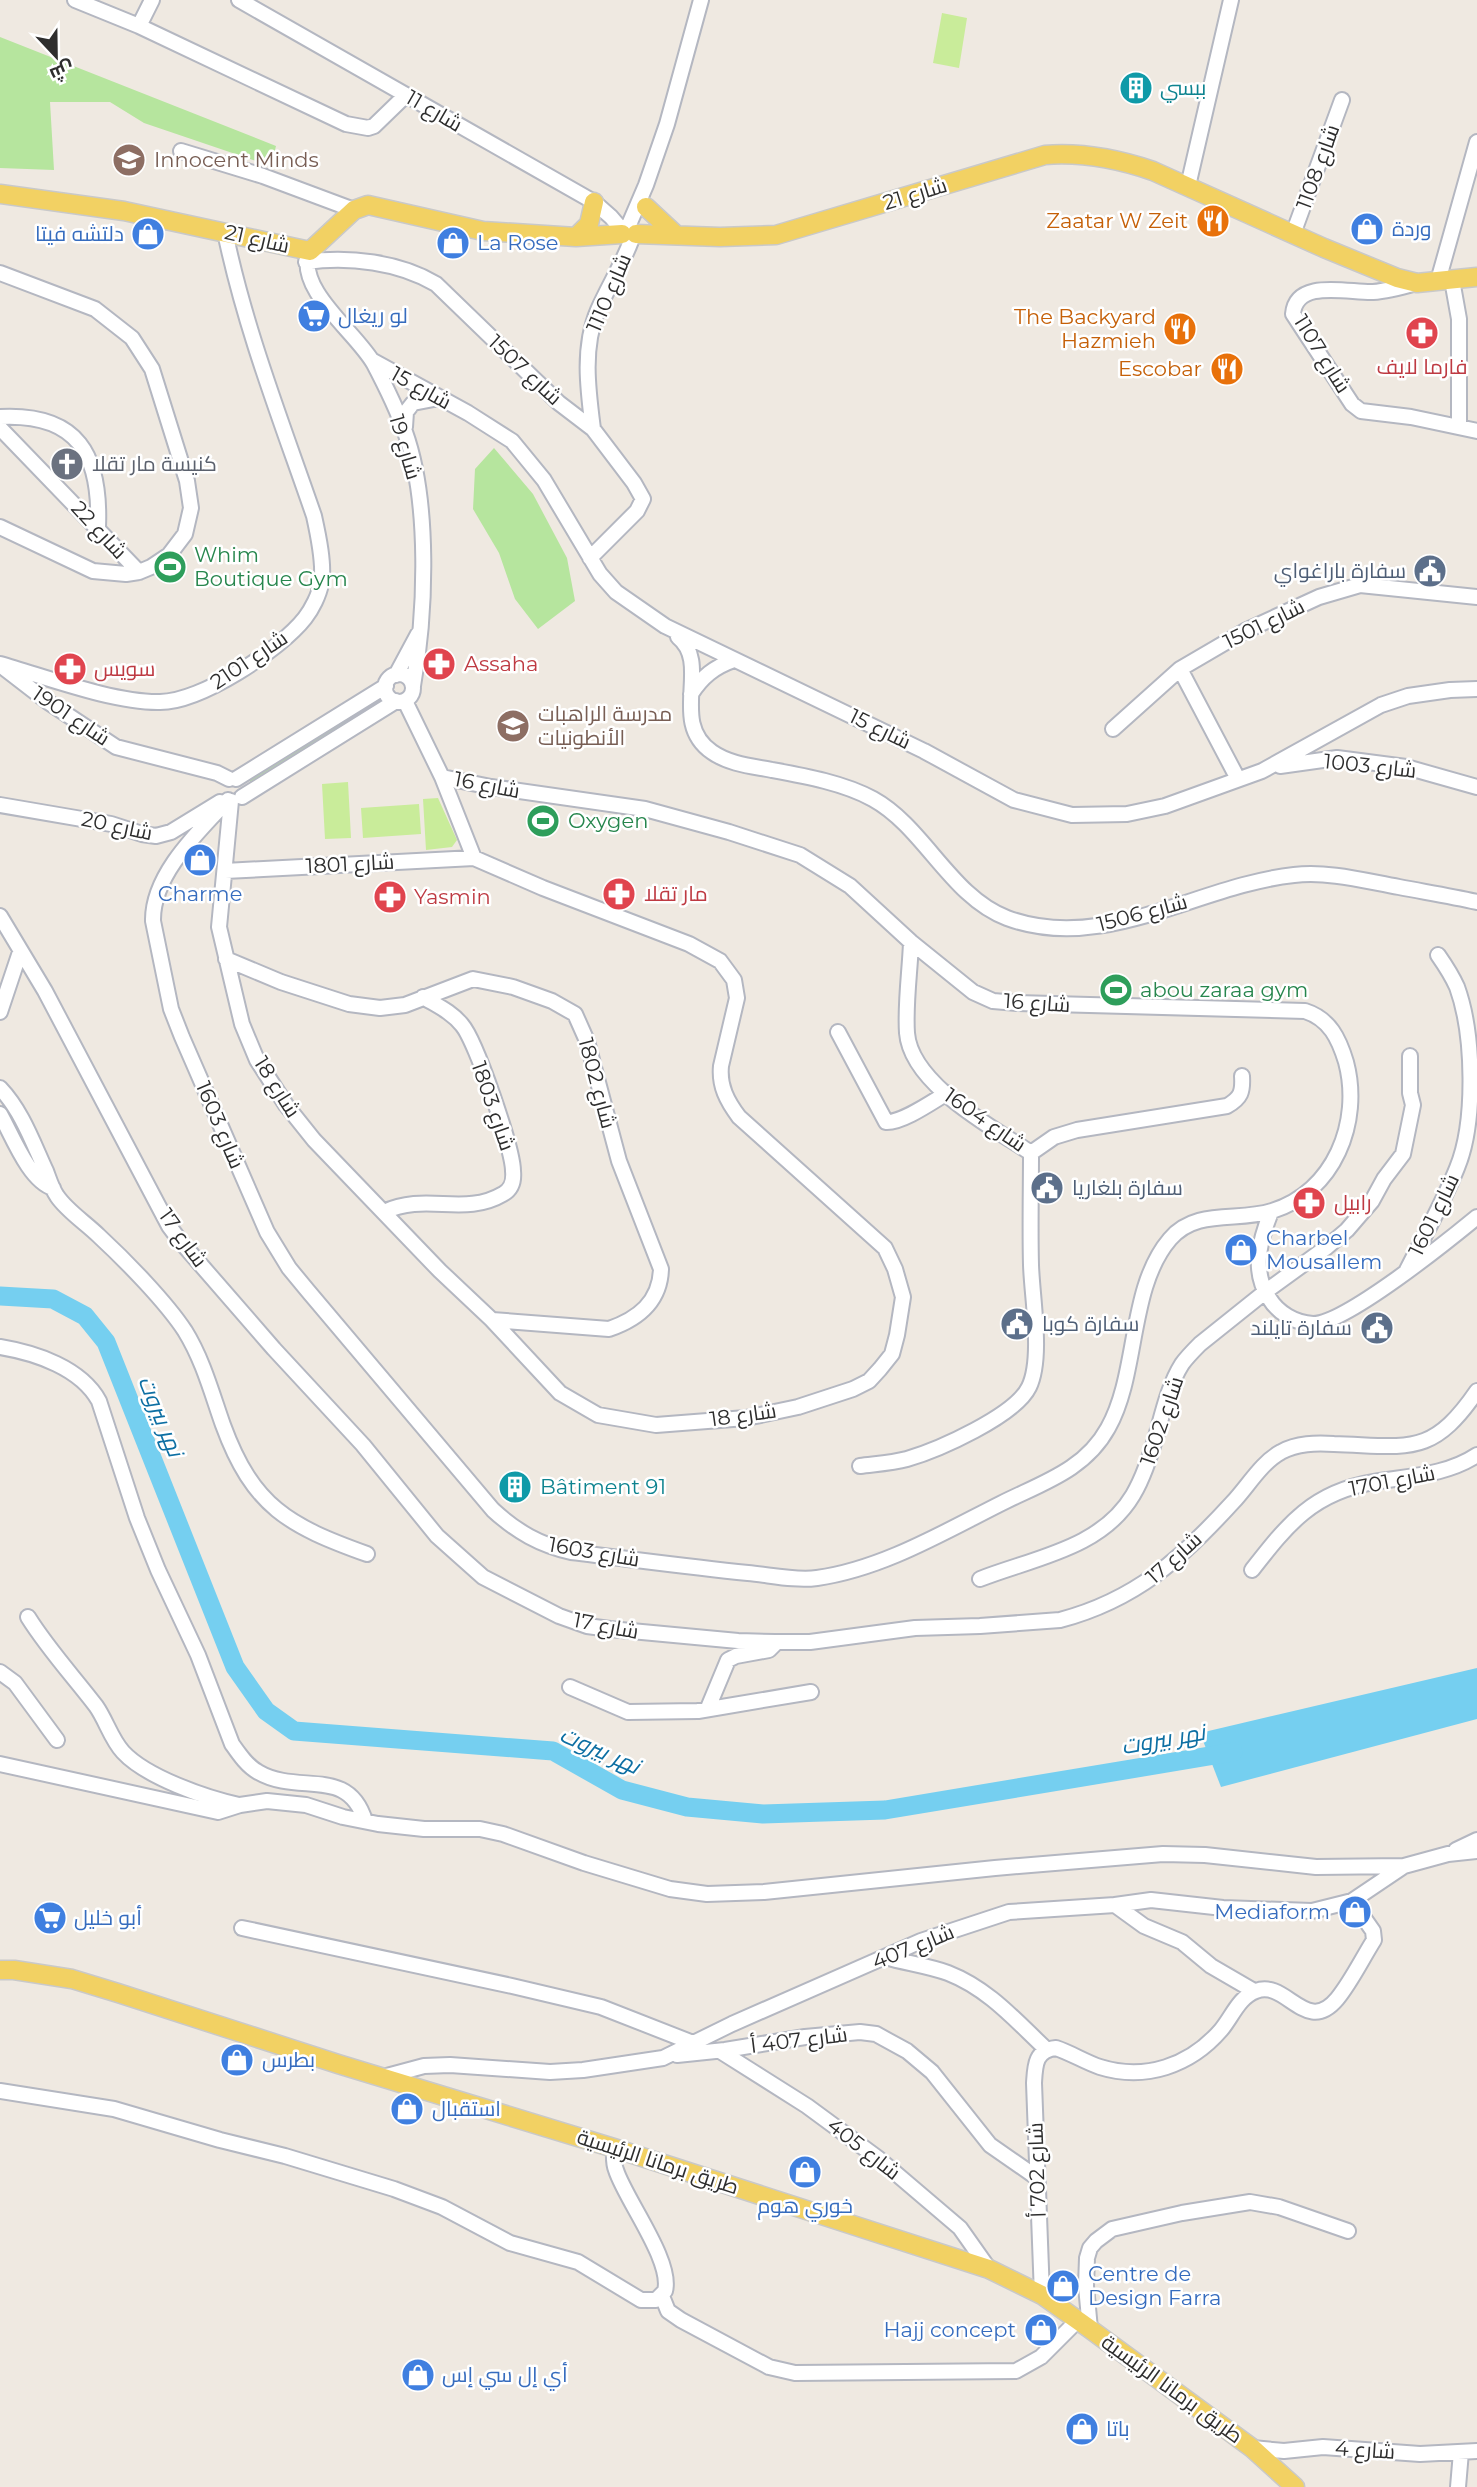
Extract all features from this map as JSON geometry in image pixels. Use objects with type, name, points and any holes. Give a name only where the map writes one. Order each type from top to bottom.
[{"type":"main road","name":"شارع 21","points":[[0,194],[124,211],[225,232],[308,256],[354,210],[368,205],[483,231],[527,235],[776,235],[1045,155],[1105,157],[1127,162],[1188,186],[1397,278],[1418,283],[1477,277]]},
{"type":"main road","points":[[576,237],[589,225],[594,202]]},
{"type":"main road","points":[[646,207],[675,234]]},
{"type":"main road","name":"طريق برمانا الرئيسية","points":[[0,1970],[72,1979],[614,2148],[989,2269],[1042,2295],[1268,2461]]},
{"type":"main road","points":[[1268,2461],[1295,2487]]},
{"type":"main road","points":[[1268,2461],[1310,2487]]},
{"type":"street","points":[[75,0],[139,26],[346,124],[368,128],[382,120],[406,95]]},
{"type":"street","points":[[139,26],[152,0]]},
{"type":"street","name":"شارع 11","points":[[239,0],[594,202],[629,233]]},
{"type":"street","points":[[629,233],[667,124],[701,0]]},
{"type":"street","points":[[1188,186],[1231,0]]},
{"type":"street","name":"شارع 1108","points":[[1293,234],[1342,100]]},
{"type":"street","points":[[1459,427],[1459,319],[1445,281],[1477,142]]},
{"type":"street","points":[[181,151],[263,176],[354,210]]},
{"type":"street","points":[[629,233],[645,217],[646,185]]},
{"type":"street","name":"شارع 2101","points":[[0,665],[135,701],[174,702],[211,687],[258,659],[295,629],[312,606],[322,582],[319,537],[246,314],[232,268],[225,232]]},
{"type":"street","name":"شارع 1110","points":[[593,429],[588,356],[592,328],[629,233]]},
{"type":"street","name":"شارع 19","points":[[308,256],[310,276],[325,303],[373,361],[405,432],[413,464],[423,556],[422,626],[413,686]]},
{"type":"street","name":"شارع 1507","points":[[308,256],[387,266],[417,273],[436,284],[559,403],[593,429],[643,499],[630,519],[590,558]]},
{"type":"street","points":[[0,272],[95,309],[132,338],[152,369],[187,481],[191,508],[185,534],[169,555],[139,572],[126,574],[93,571],[0,527]]},
{"type":"street","name":"شارع 1107","points":[[1418,283],[1373,292],[1313,290],[1301,296],[1293,307],[1293,314],[1352,404],[1361,411],[1412,417],[1477,432]]},
{"type":"street","name":"شارع 15","points":[[373,361],[504,434],[527,457],[555,497],[590,558],[616,592],[665,626],[924,751],[1014,800],[1060,813],[1126,814],[1164,806],[1262,771],[1381,705],[1408,696],[1477,689]]},
{"type":"street","points":[[405,432],[408,408],[413,403],[439,398]]},
{"type":"street","points":[[0,417],[33,417],[46,420],[78,441],[89,458],[97,488],[98,527]]},
{"type":"street","name":"شارع 22","points":[[0,428],[139,572]]},
{"type":"street","name":"شارع 1501","points":[[1113,729],[1180,669],[1245,631],[1319,597],[1360,585],[1477,597]]},
{"type":"street","points":[[422,626],[391,680],[389,697],[400,701],[442,777],[474,858]]},
{"type":"street","name":"شارع 1506","points":[[665,626],[683,641],[690,652],[690,712],[696,737],[713,753],[740,764],[817,780],[871,798],[897,814],[971,894],[1006,918],[1055,928],[1106,926],[1240,885],[1295,875],[1321,874],[1477,902]]},
{"type":"street","points":[[690,695],[705,676],[721,664],[734,660]]},
{"type":"street","name":"شارع 1901","points":[[0,665],[48,702],[116,747],[233,779]]},
{"type":"street","points":[[1180,669],[1238,779]]},
{"type":"street","points":[[233,779],[391,680],[409,678],[413,686],[411,695],[400,701]]},
{"type":"street","name":"شارع 20","points":[[0,805],[100,821],[156,836],[171,832],[232,799],[400,701]]},
{"type":"street","name":"شارع 1003","points":[[1262,771],[1309,760],[1337,758],[1406,767],[1477,788]]},
{"type":"street","name":"شارع 16","points":[[442,777],[503,789],[645,809],[800,855],[841,880],[973,992],[992,1000],[1082,1006],[1305,1012],[1316,1015],[1331,1027],[1350,1077],[1352,1101],[1346,1136],[1331,1165],[1309,1192],[1271,1212]]},
{"type":"street","name":"شارع 18","points":[[233,779],[222,787],[222,794],[232,799],[219,927],[242,1024],[257,1060],[302,1126],[560,1393],[598,1415],[656,1425],[746,1418],[798,1407],[869,1381],[892,1354],[901,1317],[903,1297],[895,1269],[885,1248],[739,1117],[725,1096],[720,1075],[721,1066],[737,998],[734,980],[720,961],[689,944],[543,888],[474,858]]},
{"type":"street","name":"شارع 1603","points":[[232,799],[198,833],[164,878],[157,890],[153,921],[171,1009],[243,1180],[267,1232],[289,1268],[308,1291],[484,1501],[512,1527],[549,1547],[718,1570],[815,1578],[870,1565],[929,1539],[1058,1477],[1092,1450],[1108,1429],[1124,1392],[1132,1344],[1153,1268],[1159,1253],[1176,1232],[1195,1221],[1271,1212]]},
{"type":"street","name":"شارع 1801","points":[[225,871],[474,858]]},
{"type":"street","name":"شارع 17","points":[[0,916],[45,991],[169,1226],[274,1349],[363,1445],[451,1551],[495,1584],[559,1616],[587,1626],[669,1636],[775,1642],[823,1641],[915,1628],[1060,1620],[1100,1608],[1132,1592],[1162,1571],[1232,1504],[1281,1452],[1308,1444],[1400,1446],[1420,1443],[1433,1438],[1451,1424],[1477,1391]]},
{"type":"street","name":"شارع 1604","points":[[911,942],[907,1035],[918,1065],[929,1080],[1031,1153],[1054,1137],[1077,1130],[1227,1105],[1240,1097],[1243,1090],[1242,1076]]},
{"type":"street","points":[[0,1012],[20,952]]},
{"type":"street","name":"شارع 1601","points":[[1406,1271],[1458,1167],[1468,1123],[1470,1060],[1463,1015],[1457,988],[1438,955]]},
{"type":"street","name":"شارع 1802","points":[[226,959],[281,982],[349,1004],[380,1008],[405,1005],[473,979],[513,987],[552,1001],[575,1014],[587,1041],[619,1161],[661,1269],[660,1282],[643,1312],[609,1328],[492,1320]]},
{"type":"street","name":"شارع 1803","points":[[384,1212],[396,1206],[418,1202],[474,1205],[505,1193],[512,1185],[513,1170],[506,1135],[468,1033],[453,1015],[423,997]]},
{"type":"street","points":[[838,1032],[886,1122],[901,1118],[947,1093]]},
{"type":"street","name":"شارع 1602","points":[[980,1579],[1055,1554],[1085,1540],[1108,1523],[1132,1498],[1146,1469],[1168,1398],[1182,1364],[1200,1344],[1347,1230],[1372,1201],[1402,1154],[1413,1105],[1410,1093],[1410,1056]]},
{"type":"street","points":[[0,1087],[21,1117],[53,1188],[64,1204],[102,1238],[184,1330],[214,1396],[237,1459],[262,1496],[298,1526],[367,1554]]},
{"type":"street","points":[[0,1114],[24,1160],[40,1181],[53,1188]]},
{"type":"street","points":[[860,1466],[906,1460],[937,1448],[999,1417],[1027,1391],[1034,1369],[1035,1336],[1031,1264],[1031,1153]]},
{"type":"street","points":[[1271,1212],[1258,1251],[1265,1292],[1280,1312],[1313,1324],[1335,1318],[1406,1271],[1477,1217]]},
{"type":"street","points":[[0,1347],[57,1364],[93,1390],[137,1518],[198,1655],[232,1744],[239,1754],[252,1768],[273,1778],[345,1791],[356,1799],[365,1821]]},
{"type":"street","name":"شارع 1701","points":[[1252,1570],[1295,1520],[1322,1499],[1352,1486],[1444,1471],[1477,1455]]},
{"type":"street","points":[[28,1617],[44,1643],[97,1707],[122,1751],[145,1770],[197,1792],[240,1805]]},
{"type":"street","points":[[708,1708],[728,1660],[741,1654],[769,1650],[775,1642]]},
{"type":"street","points":[[0,1672],[15,1682],[57,1740]]},
{"type":"street","points":[[570,1687],[628,1712],[698,1711],[811,1692]]},
{"type":"street","points":[[0,1764],[218,1812],[262,1801],[306,1805],[343,1817],[424,1829],[491,1831],[584,1863],[670,1889],[695,1893],[773,1891],[982,1869],[1163,1854],[1205,1855],[1316,1867],[1404,1866]]},
{"type":"street","points":[[1448,1854],[1477,1840]]},
{"type":"street","points":[[1448,1854],[1477,1851]]},
{"type":"street","name":"شارع 407","points":[[383,2077],[424,2066],[450,2065],[524,2072],[568,2072],[673,2055],[693,2043],[921,1941],[1009,1912],[1161,1900],[1223,1908],[1312,1912],[1352,1901],[1404,1866],[1448,1854]]},
{"type":"street","points":[[885,1957],[946,1972],[974,1986],[1008,2012],[1046,2049],[1056,2048],[1098,2067],[1124,2073],[1140,2073],[1181,2062],[1208,2044],[1245,1997],[1261,1989],[1272,1991],[1308,2012],[1320,2011],[1331,2005],[1374,1940],[1373,1931],[1352,1901]]},
{"type":"street","points":[[1115,1905],[1144,1926],[1182,1942],[1211,1966],[1254,1992]]},
{"type":"street","points":[[242,1928],[601,2007],[693,2043]]},
{"type":"street","name":"شارع 407 أ","points":[[673,2055],[720,2051],[805,2036],[860,2032],[876,2034],[906,2051],[932,2072],[990,2145],[1036,2177]]},
{"type":"street","name":"شارع 702 أ","points":[[1042,2295],[1036,2177],[1035,2065],[1039,2055],[1046,2049]]},
{"type":"street","name":"شارع 405","points":[[720,2051],[807,2106],[879,2159],[960,2228],[989,2269]]},
{"type":"street","points":[[0,2091],[114,2109],[394,2189],[442,2207],[510,2243],[578,2262],[641,2300],[656,2300],[662,2297],[667,2285],[666,2277],[652,2240],[615,2169],[614,2148]]},
{"type":"street","points":[[662,2297],[668,2311],[681,2320],[768,2367],[794,2373],[1016,2371],[1041,2357],[1084,2325],[1087,2258],[1096,2241],[1112,2229],[1156,2218],[1250,2202],[1279,2207],[1348,2231]]},
{"type":"street","name":"شارع 4","points":[[1252,2448],[1284,2451],[1322,2447],[1420,2454],[1477,2451]]},
{"type":"street","points":[[1458,2487],[1461,2452]]},
{"type":"green space","points":[[942,13],[967,18],[959,68],[933,63]]},
{"type":"green space","points":[[0,37],[276,146],[271,166],[144,123],[110,102],[50,102],[54,170],[0,168]]},
{"type":"green space","points":[[494,448],[533,494],[567,558],[575,601],[538,629],[515,599],[499,553],[473,509],[475,469]]},
{"type":"green space","points":[[381,696],[384,702],[252,784],[248,779]]},
{"type":"green space","points":[[348,782],[351,838],[325,839],[322,784]]},
{"type":"green space","points":[[438,798],[457,840],[452,847],[426,850],[423,799]]},
{"type":"green space","points":[[419,804],[421,834],[363,838],[361,808]]},
{"type":"water","points":[[1477,1668],[1477,1719],[1221,1787],[1200,1733]]},
{"type":"waterway","name":"نهر بيروت","points":[[0,1296],[53,1299],[85,1316],[106,1342],[235,1667],[266,1711],[294,1731],[553,1751],[622,1790],[687,1807],[763,1814],[885,1810],[1233,1752]]},
{"type":"place","name":"ببسي","points":[[1136,88]]},
{"type":"place","name":"Innocent Minds","points":[[129,160]]},
{"type":"place","name":"Zaatar W Zeit","points":[[1213,221]]},
{"type":"place","name":"وردة","points":[[1367,229]]},
{"type":"place","name":"دلتشه فيتا","points":[[148,234]]},
{"type":"place","name":"La Rose","points":[[453,243]]},
{"type":"place","name":"لو ريغال","points":[[314,316]]},
{"type":"place","name":"The Backyard Hazmieh","points":[[1180,329]]},
{"type":"place","name":"فارما لايف","points":[[1422,333]]},
{"type":"place","name":"Escobar","points":[[1227,369]]},
{"type":"place","name":"كنيسة مار تقلا","points":[[67,464]]},
{"type":"place","name":"Whim Boutique Gym","points":[[170,567]]},
{"type":"place","name":"سفارة باراغواي","points":[[1430,571]]},
{"type":"place","name":"Assaha","points":[[439,664]]},
{"type":"place","name":"سويس","points":[[70,669]]},
{"type":"place","name":"مدرسة الراهبات الأنطونيات","points":[[513,726]]},
{"type":"place","name":"Oxygen","points":[[543,821]]},
{"type":"place","name":"Charme","points":[[200,860]]},
{"type":"place","name":"مار تقلا","points":[[619,894]]},
{"type":"place","name":"Yasmin","points":[[390,897]]},
{"type":"place","name":"abou zaraa gym","points":[[1116,990]]},
{"type":"place","name":"سفارة بلغاريا","points":[[1047,1188]]},
{"type":"place","name":"رابيل","points":[[1309,1203]]},
{"type":"place","name":"Charbel Mousallem","points":[[1241,1250]]},
{"type":"place","name":"سفارة كوبا","points":[[1017,1324]]},
{"type":"place","name":"سفارة تايلند","points":[[1377,1328]]},
{"type":"place","name":"Bâtiment 91","points":[[515,1487]]},
{"type":"place","name":"Mediaform","points":[[1355,1912]]},
{"type":"place","name":"أبو خليل","points":[[50,1918]]},
{"type":"place","name":"بطرس","points":[[237,2060]]},
{"type":"place","name":"استقبال","points":[[407,2109]]},
{"type":"place","name":"خوري هوم","points":[[805,2172]]},
{"type":"place","name":"Centre de Design Farra","points":[[1063,2286]]},
{"type":"place","name":"Hajj concept","points":[[1041,2330]]},
{"type":"place","name":"أي إل سي إس","points":[[418,2375]]},
{"type":"place","name":"باتا","points":[[1082,2429]]}]
